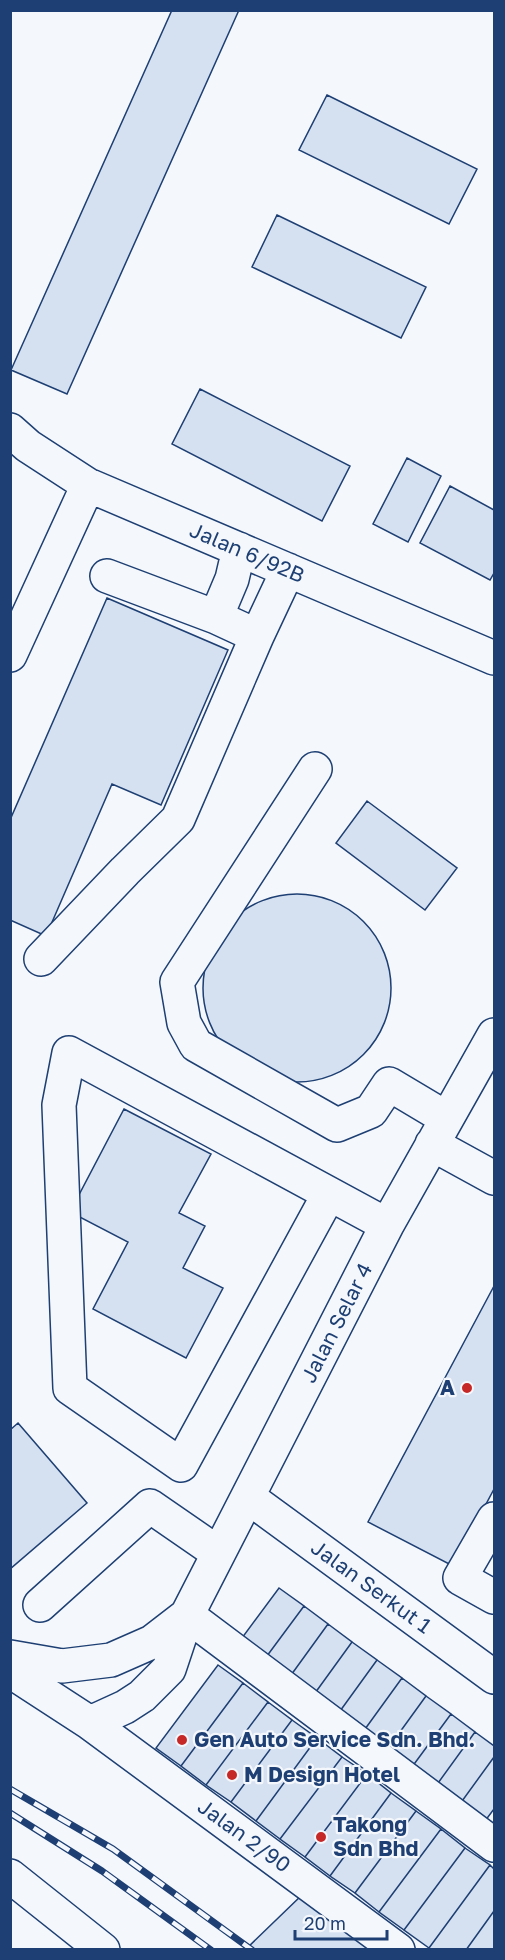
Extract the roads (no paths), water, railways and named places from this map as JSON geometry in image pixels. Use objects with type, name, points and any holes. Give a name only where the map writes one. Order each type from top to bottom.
[{"type":"main road","name":"Jalan 6/92B","points":[[10,430],[28,446],[88,485],[495,658]]},
{"type":"main road","points":[[10,655],[88,485]]},
{"type":"main road","points":[[216,617],[232,579],[239,549]]},
{"type":"main road","points":[[41,959],[178,819],[288,570]]},
{"type":"main road","points":[[107,576],[216,617],[257,636]]},
{"type":"main road","points":[[315,769],[177,982],[184,1023],[196,1046],[337,1125],[371,1111],[389,1084],[439,1131],[495,1178]]},
{"type":"main road","name":"Jalan Selar 4","points":[[90,1722],[125,1707],[141,1696],[169,1669],[187,1614],[218,1553],[387,1225],[495,1035]]},
{"type":"main road","points":[[329,1194],[181,1465],[70,1388],[59,1105],[69,1053],[387,1225]]},
{"type":"main road","name":"Jalan Serkut 1","points":[[248,1497],[495,1677]]},
{"type":"main road","points":[[40,1605],[150,1506],[218,1553]]},
{"type":"main road","points":[[495,1519],[460,1578],[495,1597]]},
{"type":"main road","points":[[187,1614],[495,1845]]},
{"type":"main road","name":"Jalan Selar 4","points":[[10,1657],[62,1666],[111,1660],[152,1642],[187,1614]]},
{"type":"main road","name":"Jalan 2/90","points":[[10,1671],[90,1722],[398,1950]]},
{"type":"main road","points":[[10,1876],[103,1950]]},
{"type":"railway","points":[[10,1789],[113,1849],[252,1950]]},
{"type":"railway","points":[[10,1813],[102,1871],[211,1950]]},
{"type":"place","name":"A","points":[[467,1388]]},
{"type":"place","name":"Gen Auto Service Sdn. Bhd.","points":[[182,1740]]},
{"type":"place","name":"M Design Hotel","points":[[232,1775]]},
{"type":"place","name":"Takong Sdn Bhd","points":[[321,1837]]}]
